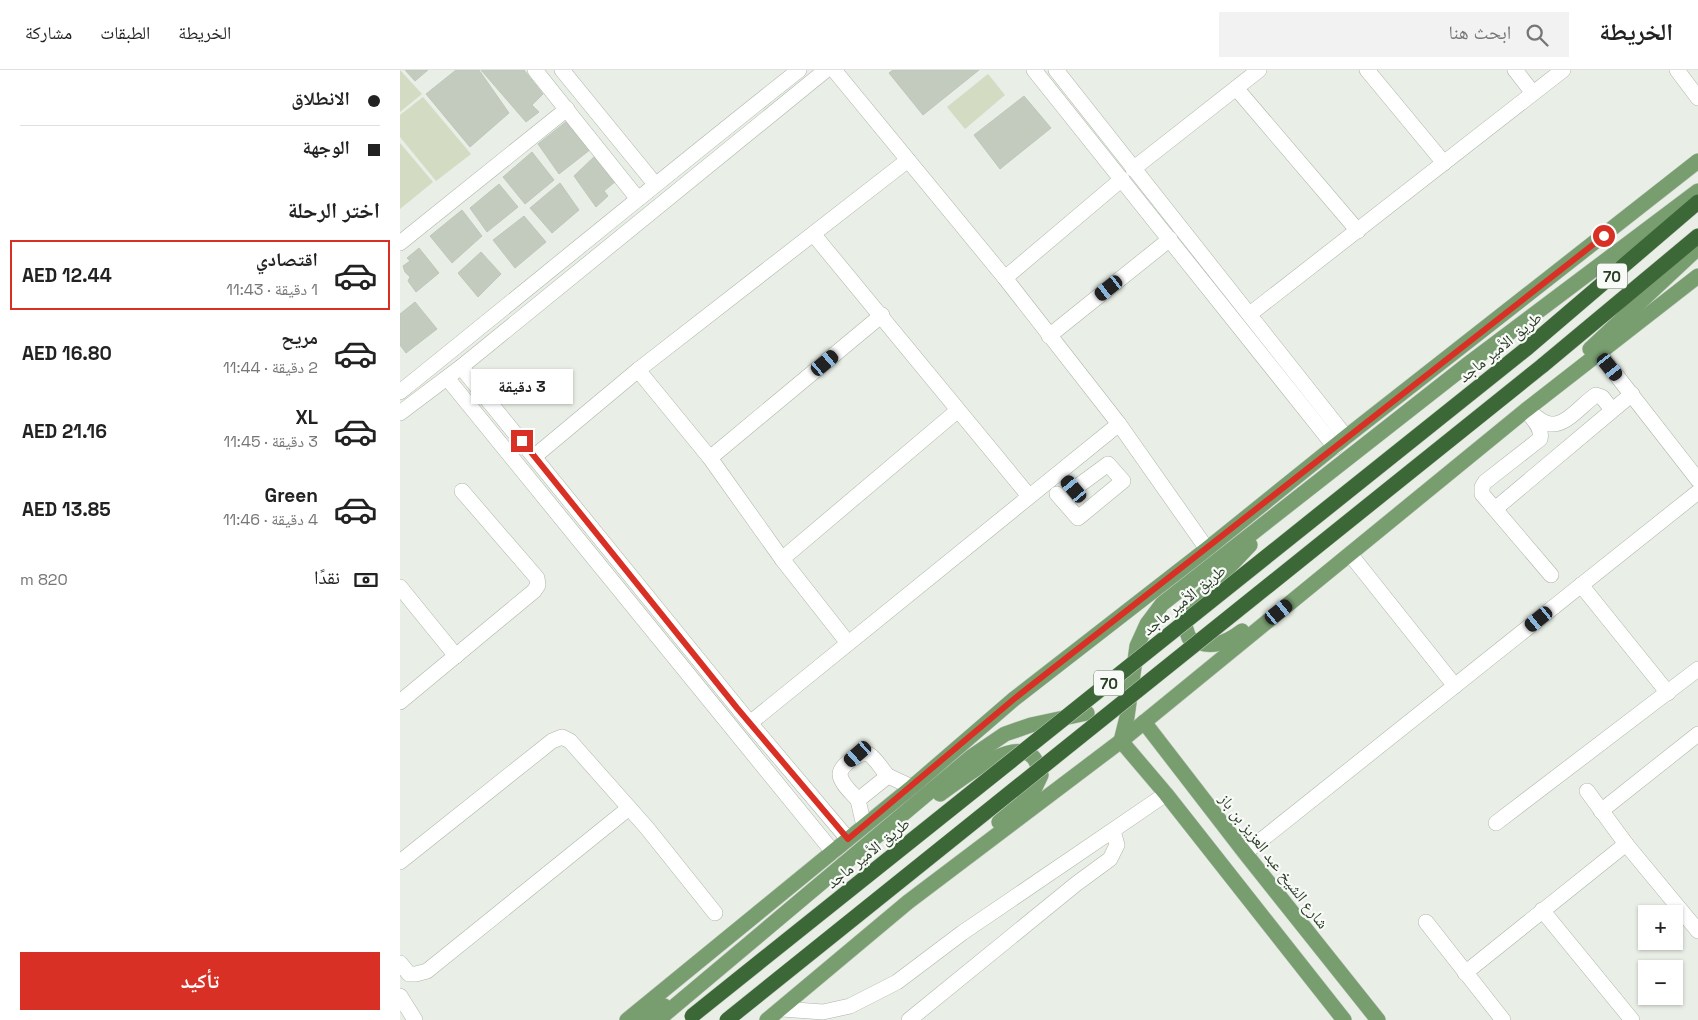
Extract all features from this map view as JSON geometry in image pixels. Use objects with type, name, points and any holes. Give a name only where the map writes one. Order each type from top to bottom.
[{"type":"highway","name":"طريق الأمير ماجد","points":[[689,1018],[1526,349],[1698,202]]},
{"type":"highway","name":"70","points":[[727,1020],[1542,366],[1698,236]]},
{"type":"main road","points":[[627,1020],[912,787],[1014,699],[1208,549],[1698,161]]},
{"type":"main road","points":[[1468,364],[1560,285],[1662,189]]},
{"type":"main road","points":[[1121,741],[1127,717],[1137,646],[1147,624],[1162,604],[1468,364],[1698,191]]},
{"type":"main road","points":[[1526,410],[1698,248]]},
{"type":"main road","points":[[908,902],[1121,741],[1526,410],[1698,276]]},
{"type":"main road","points":[[1289,504],[1189,609],[1185,626],[1189,638],[1204,644],[1219,645],[1228,641],[1344,559]]},
{"type":"main road","points":[[912,787],[987,733],[1015,721],[1047,712],[1127,717],[1144,722]]},
{"type":"main road","points":[[658,1020],[970,758],[1005,734],[1031,725],[1087,713]]},
{"type":"main road","name":"شارع الشيخ عبد العزيز بن باز","points":[[1144,722],[1378,1020]]},
{"type":"main road","points":[[1121,741],[1166,794],[1344,1020]]},
{"type":"main road","points":[[767,1020],[787,1014],[908,902],[1033,792],[1041,775],[1033,757],[1025,753],[1010,752],[989,761],[870,843]]},
{"type":"main road","points":[[644,1020],[736,954]]},
{"type":"street","points":[[535,70],[638,199]]},
{"type":"street","points":[[562,70],[654,184]]},
{"type":"street","points":[[400,392],[559,264],[654,184],[799,70]]},
{"type":"street","points":[[400,414],[461,367],[826,70]]},
{"type":"street","points":[[834,70],[1004,278],[1119,424],[1208,549]]},
{"type":"street","points":[[1034,70],[1170,240],[1341,442]]},
{"type":"street","points":[[1047,86],[1057,70],[1250,314],[1341,442]]},
{"type":"street","points":[[1134,169],[1259,70]]},
{"type":"street","points":[[1367,70],[1444,163]]},
{"type":"street","points":[[1515,70],[1533,93]]},
{"type":"street","points":[[1250,314],[1563,70]]},
{"type":"street","points":[[1677,70],[1698,98]]},
{"type":"street","points":[[1236,88],[1358,231]]},
{"type":"street","points":[[400,244],[566,109]]},
{"type":"street","points":[[535,456],[638,370],[908,160]]},
{"type":"street","points":[[1004,278],[1122,179]]},
{"type":"street","points":[[814,235],[882,315],[957,411],[1029,496]]},
{"type":"street","points":[[1049,336],[1170,240]]},
{"type":"street","points":[[559,264],[571,278]]},
{"type":"street","points":[[710,458],[882,315]]},
{"type":"street","points":[[1598,353],[1698,480]]},
{"type":"street","points":[[461,367],[750,723],[848,839]]},
{"type":"street","points":[[638,370],[710,458],[782,559],[848,643]]},
{"type":"street","points":[[447,378],[833,852]]},
{"type":"street","points":[[1495,509],[1632,394]]},
{"type":"street","points":[[1526,410],[1544,422],[1556,424],[1563,421],[1596,395],[1602,397],[1612,410]]},
{"type":"street","points":[[1526,410],[1542,434],[1540,440],[1485,482],[1482,487],[1482,494],[1551,575]]},
{"type":"street","points":[[782,559],[957,411]]},
{"type":"street","points":[[750,723],[1119,424]]},
{"type":"street","points":[[1057,494],[1078,518],[1122,483],[1123,480],[1108,464],[1074,489]]},
{"type":"street","points":[[1060,472],[1090,508]]},
{"type":"street","points":[[400,702],[534,591],[538,585],[537,578],[462,491]]},
{"type":"street","points":[[1245,853],[1698,492]]},
{"type":"street","points":[[1344,559],[1454,686]]},
{"type":"street","points":[[1581,585],[1668,692]]},
{"type":"street","points":[[625,597],[638,586]]},
{"type":"street","points":[[400,587],[456,656]]},
{"type":"street","points":[[1496,823],[1698,669]]},
{"type":"street","points":[[1601,811],[1698,734]]},
{"type":"street","points":[[400,862],[552,741],[562,738],[570,741],[629,808],[715,913]]},
{"type":"street","points":[[864,826],[858,800],[842,781],[840,774],[842,768],[858,754],[865,753],[870,755],[888,776],[912,787]]},
{"type":"street","points":[[858,800],[888,776]]},
{"type":"street","points":[[1586,791],[1626,844],[1697,928]]},
{"type":"street","points":[[787,1014],[826,1016],[896,982],[962,933],[1166,794]]},
{"type":"street","points":[[400,990],[405,968],[416,974],[426,971],[629,808]]},
{"type":"street","points":[[909,1020],[1076,884],[1110,859],[1116,845],[1112,831]]},
{"type":"street","points":[[1465,973],[1626,844]]},
{"type":"street","points":[[1542,910],[1632,1020]]},
{"type":"street","points":[[1426,922],[1503,1020]]},
{"type":"street","points":[[400,996],[415,1020]]},
{"type":"green space","points":[[400,70],[422,94],[400,112]]},
{"type":"green space","points":[[988,74],[1005,95],[965,129],[947,107]]},
{"type":"green space","points":[[423,97],[471,154],[436,181],[400,137],[400,115]]},
{"type":"green space","points":[[400,143],[433,182],[400,209]]},
{"type":"building","points":[[405,70],[428,70],[415,81]]},
{"type":"building","points":[[456,70],[479,70],[509,113],[470,147],[426,94]]},
{"type":"building","points":[[481,70],[524,70],[543,94],[532,105],[539,112],[526,122]]},
{"type":"building","points":[[893,70],[979,70],[923,115],[889,73]]},
{"type":"building","points":[[1024,96],[1051,128],[1000,169],[974,135]]},
{"type":"building","points":[[567,121],[591,149],[559,174],[538,144]]},
{"type":"building","points":[[532,152],[554,180],[525,204],[503,177]]},
{"type":"building","points":[[597,154],[616,181],[604,191],[608,196],[596,207],[574,176]]},
{"type":"building","points":[[560,183],[579,210],[552,233],[530,208]]},
{"type":"building","points":[[499,184],[518,207],[487,232],[470,208]]},
{"type":"building","points":[[462,210],[482,236],[452,263],[430,236]]},
{"type":"building","points":[[524,216],[546,242],[515,268],[493,240]]},
{"type":"building","points":[[419,248],[439,273],[416,292],[408,281],[410,277],[405,272],[403,266],[410,261],[407,258]]},
{"type":"building","points":[[481,252],[501,274],[478,297],[458,273]]},
{"type":"building","points":[[415,302],[437,329],[406,353],[400,345],[400,314]]},
{"type":"route","points":[[522,441],[737,708],[848,839],[912,787],[1014,699],[1208,549],[1346,437],[1604,236]]}]
